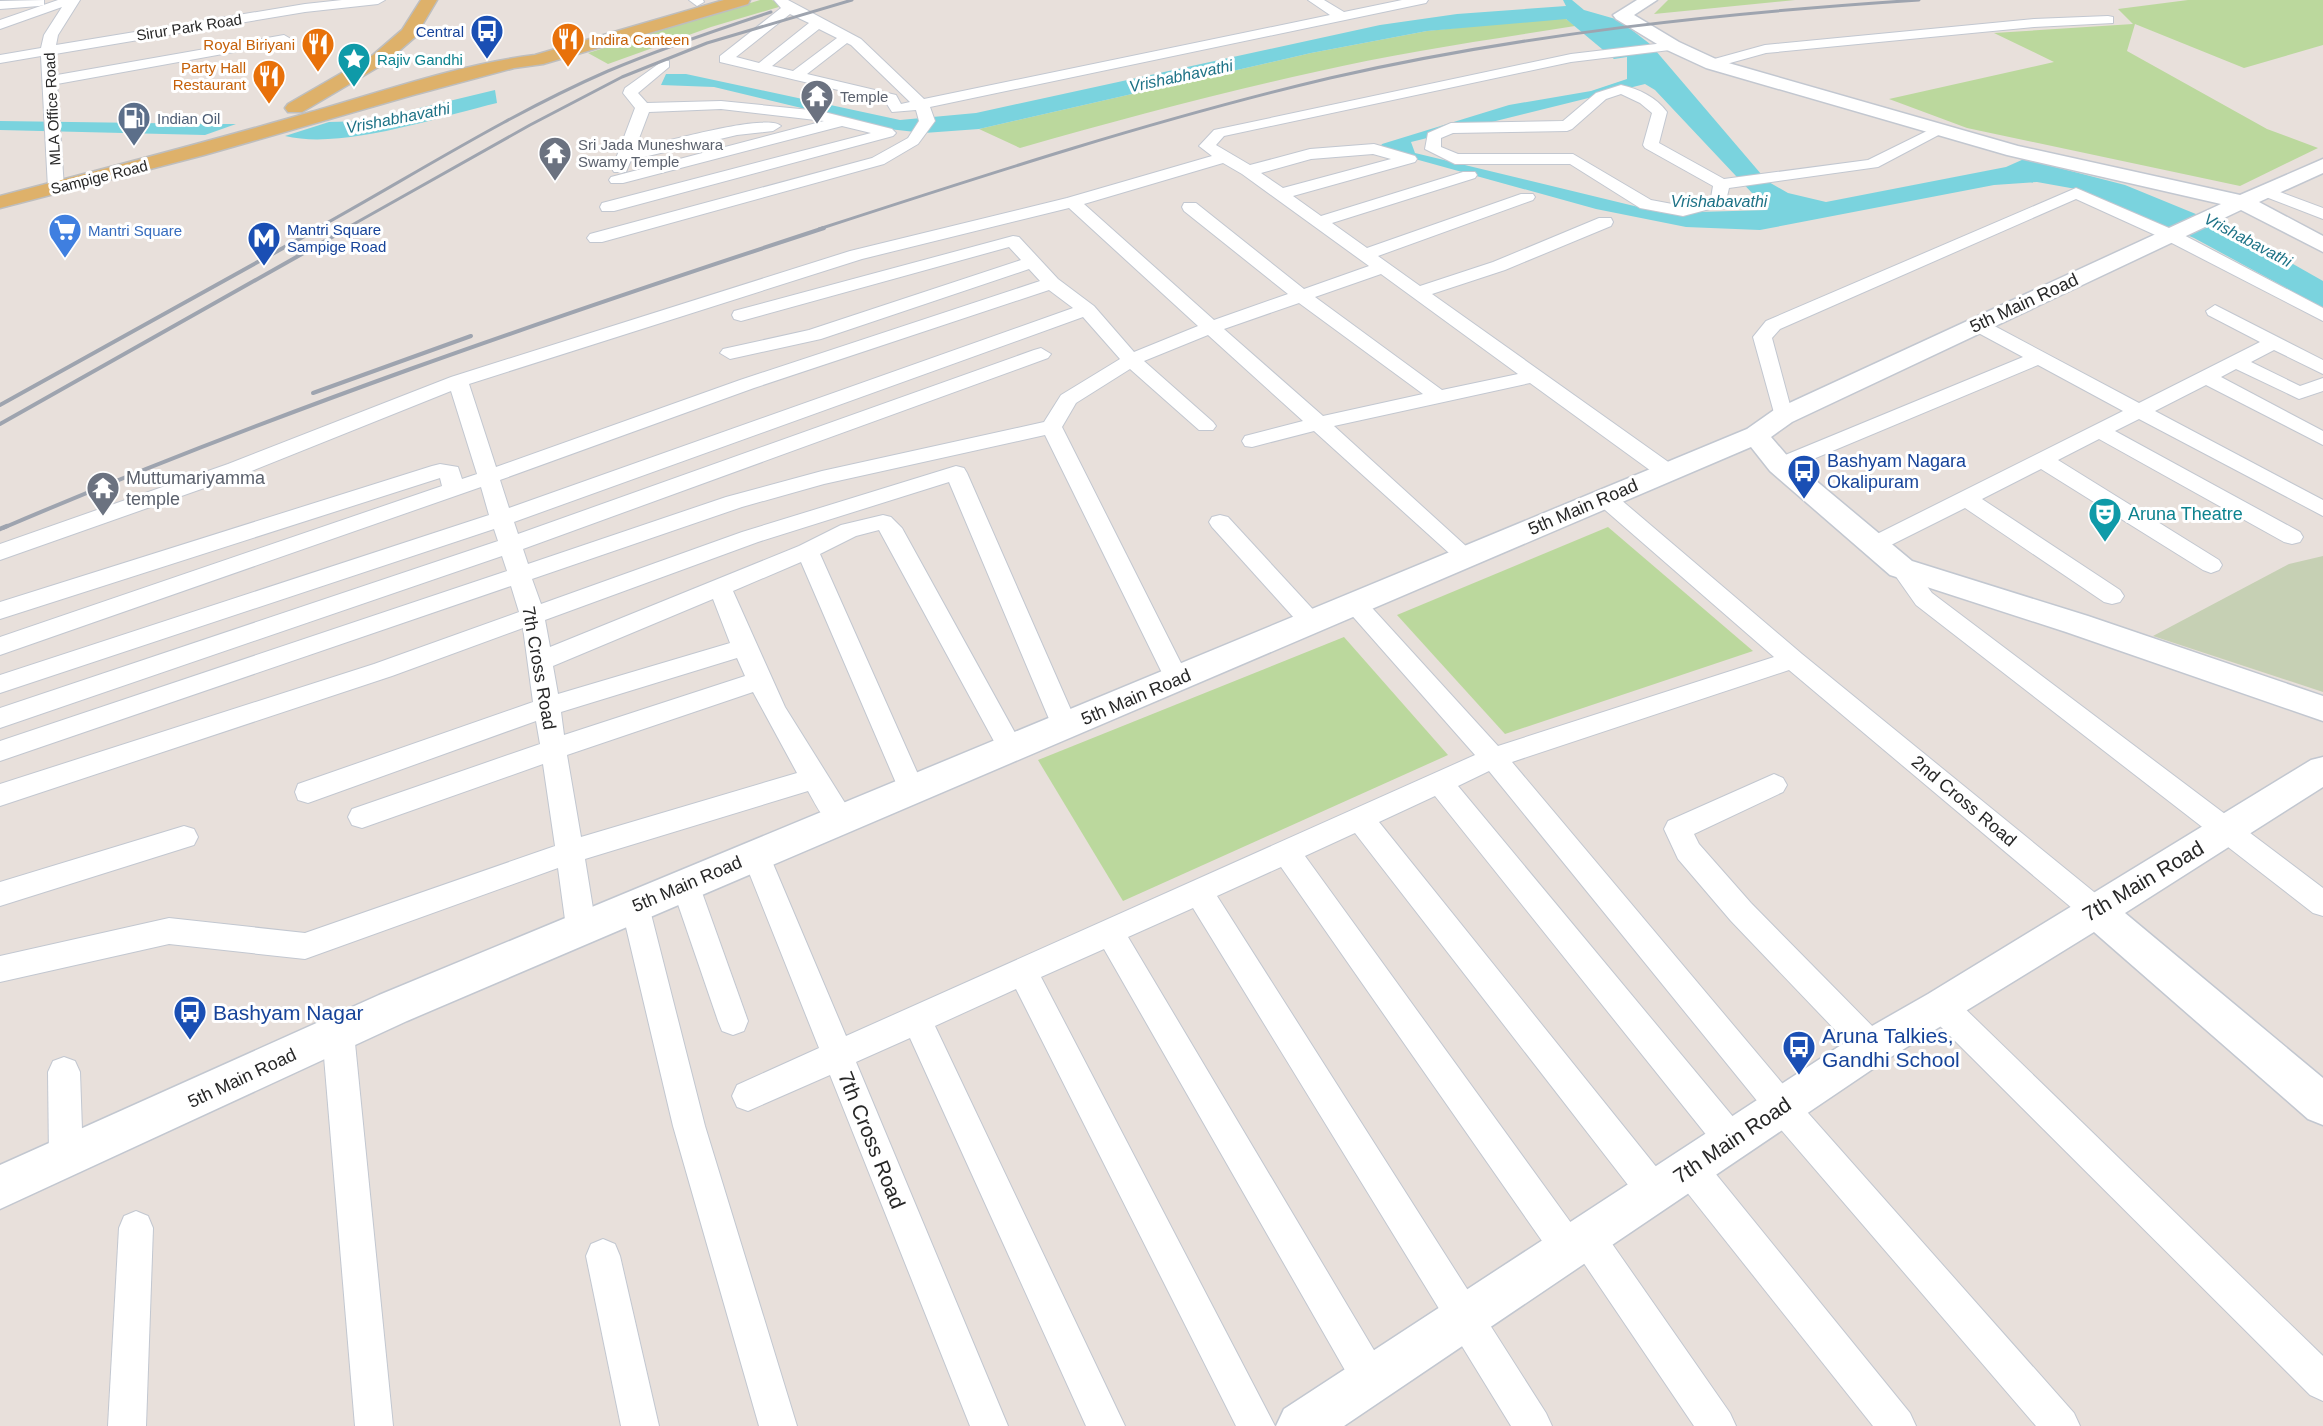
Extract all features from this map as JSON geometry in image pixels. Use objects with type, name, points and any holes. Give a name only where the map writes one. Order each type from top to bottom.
[{"type":"main road","points":[[229,140],[310,101],[364,70],[409,33],[429,0]]},
{"type":"main road","points":[[229,140],[513,63],[537,60],[742,0]]},
{"type":"main road","points":[[513,63],[531,53],[700,1]]},
{"type":"main road","points":[[409,33],[418,88]]},
{"type":"main road","name":"Sampige Road","points":[[0,202],[197,151],[229,140]]},
{"type":"street","points":[[0,5],[61,0]]},
{"type":"street","points":[[0,25],[71,0]]},
{"type":"street","name":"MLA Office Road","points":[[56,188],[48,50],[51,35],[71,0]]},
{"type":"street","name":"Sirur Park Road","points":[[0,59],[305,8],[378,0]]},
{"type":"street","points":[[1315,0],[1344,18]]},
{"type":"street","points":[[643,108],[623,157],[596,238],[878,161],[915,138],[927,121],[922,105],[856,42],[785,4],[725,59],[891,98],[897,109],[922,105],[1344,18],[1421,0]]},
{"type":"street","points":[[1649,0],[1622,15],[1673,46],[1712,64],[2014,151],[2233,206],[2323,245]]},
{"type":"street","points":[[1712,64],[1765,49],[2034,23],[2108,20]]},
{"type":"street","points":[[761,68],[819,22]]},
{"type":"street","points":[[796,75],[846,37]]},
{"type":"street","points":[[50,81],[284,39]]},
{"type":"street","points":[[1666,471],[1248,171],[1207,146],[1219,133],[1571,57],[1673,46]]},
{"type":"street","points":[[643,108],[630,93],[632,88],[659,68]]},
{"type":"street","points":[[1721,184],[1719,201],[1683,211],[1646,204],[1573,159],[1455,159],[1433,149],[1433,135],[1451,128],[1567,126],[1602,94],[1620,89],[1641,94],[1660,112],[1651,145],[1721,184],[1872,164],[1940,130]]},
{"type":"street","points":[[643,108],[721,105],[820,116],[915,138]]},
{"type":"street","points":[[623,157],[736,130],[795,124],[820,116]]},
{"type":"street","points":[[617,180],[845,121]]},
{"type":"street","points":[[608,207],[888,133]]},
{"type":"street","points":[[1248,171],[1310,154],[1374,149],[1409,159],[1280,194]]},
{"type":"street","points":[[0,552],[236,469],[458,381],[856,255],[1072,202],[1225,157]]},
{"type":"street","name":"5th Main Road","points":[[0,1187],[66,1160],[338,1033],[581,927],[1356,605],[1605,498],[1769,425],[2323,165]]},
{"type":"street","points":[[1318,222],[1468,175]]},
{"type":"street","points":[[2264,191],[2323,214]]},
{"type":"street","points":[[2323,315],[2170,235],[2076,193],[1773,325],[1762,337],[1769,425],[1780,465],[1875,543],[1901,568],[1924,598],[2323,904]]},
{"type":"street","points":[[1364,255],[1527,197]]},
{"type":"street","points":[[1072,202],[1467,557]]},
{"type":"street","points":[[1190,207],[1301,296],[1439,397]]},
{"type":"street","points":[[1418,293],[1499,266],[1605,222]]},
{"type":"street","points":[[741,315],[1013,241],[1052,283],[1087,310],[1131,360],[1206,426]]},
{"type":"street","points":[[730,352],[814,335],[1032,261]]},
{"type":"street","points":[[0,751],[734,502],[822,478],[1052,427],[1068,399],[1131,360],[1211,327],[1382,268]]},
{"type":"street","points":[[0,646],[489,477],[747,384],[1052,283]]},
{"type":"street","points":[[0,684],[503,518],[708,446],[941,360],[1087,310]]},
{"type":"street","points":[[2215,311],[2323,368]]},
{"type":"street","points":[[1978,325],[2323,509]]},
{"type":"street","points":[[1875,543],[2234,360],[2273,343]]},
{"type":"street","points":[[0,718],[510,545],[1041,354]]},
{"type":"street","points":[[1780,465],[2039,357]]},
{"type":"street","points":[[2234,360],[2299,393],[2323,384]]},
{"type":"street","points":[[1252,441],[1319,423],[1534,376]]},
{"type":"street","points":[[2205,376],[2323,439]]},
{"type":"street","name":"7th Cross Road","points":[[458,381],[533,617],[581,927]]},
{"type":"street","points":[[747,384],[770,422]]},
{"type":"street","points":[[1052,427],[1177,679]]},
{"type":"street","points":[[2098,430],[2292,537]]},
{"type":"street","points":[[708,446],[765,568]]},
{"type":"street","points":[[2041,459],[2211,565]]},
{"type":"street","points":[[0,611],[441,471],[450,472],[453,489]]},
{"type":"street","points":[[0,795],[383,670],[750,537],[956,473],[1065,726]]},
{"type":"street","points":[[1964,497],[2112,596]]},
{"type":"street","name":"2nd Cross Road","points":[[1605,498],[2323,1105]]},
{"type":"street","points":[[540,661],[765,568],[849,530],[875,522],[883,522],[891,528],[1011,749]]},
{"type":"street","points":[[1220,522],[1312,623]]},
{"type":"street","points":[[807,550],[912,790]]},
{"type":"street","points":[[1901,568],[2077,624],[2323,709]]},
{"type":"street","points":[[720,587],[742,648],[758,681],[812,779],[841,819]]},
{"type":"street","points":[[1356,605],[1493,758],[1782,1107],[2061,1426]]},
{"type":"street","points":[[308,792],[547,707],[742,648]]},
{"type":"street","points":[[748,1096],[1493,758],[1794,660]]},
{"type":"street","points":[[362,817],[554,748],[758,681]]},
{"type":"street","name":"7th Main Road","points":[[1327,1419],[1371,1380],[1872,1047],[1942,1007],[2228,829],[2319,777]]},
{"type":"street","points":[[0,969],[169,931],[305,946],[570,852],[812,779]]},
{"type":"street","points":[[1439,782],[1732,1141]]},
{"type":"street","points":[[1774,785],[1678,830],[1688,851],[1741,912],[1872,1047]]},
{"type":"street","points":[[1359,817],[1654,1191]]},
{"type":"street","points":[[0,894],[184,837]]},
{"type":"street","points":[[1286,851],[1717,1426]]},
{"type":"street","name":"7th Cross Road","points":[[756,855],[989,1426]]},
{"type":"street","points":[[685,884],[734,1021]]},
{"type":"street","points":[[1198,891],[1467,1316],[1533,1426]]},
{"type":"street","points":[[635,906],[688,1126],[778,1426]]},
{"type":"street","points":[[1109,931],[1371,1380]]},
{"type":"street","points":[[1022,970],[1256,1426]]},
{"type":"street","points":[[1942,1007],[2323,1382]]},
{"type":"street","points":[[916,1018],[1106,1426]]},
{"type":"street","points":[[338,1033],[374,1426]]},
{"type":"street","points":[[64,1072],[66,1160]]},
{"type":"street","points":[[1690,1169],[1889,1423]]},
{"type":"street","points":[[127,1426],[136,1228]]},
{"type":"street","points":[[603,1256],[640,1426]]},
{"type":"green space","points":[[760,0],[772,0],[782,6],[711,27],[608,64],[588,53]]},
{"type":"green space","points":[[1668,0],[1795,0],[1654,14]]},
{"type":"green space","points":[[2188,0],[2323,0],[2323,45],[2244,68],[2135,24],[2127,51],[2267,129],[2318,148],[2240,186],[1967,128],[1889,99],[2054,62],[1994,33],[2133,24],[2118,9]]},
{"type":"green space","points":[[1540,19],[1566,19],[1575,26],[1380,58],[1278,80],[1130,117],[1020,148],[979,129],[1311,53],[1427,31]]},
{"type":"green space","points":[[1608,527],[1753,651],[1505,734],[1397,615]]},
{"type":"green space","points":[[2323,556],[2323,692],[2153,636],[2289,564]]},
{"type":"green space","points":[[1344,637],[1448,755],[1123,901],[1038,760]]},
{"type":"water","points":[[1563,0],[1572,0],[1584,10],[1619,20],[1650,44],[1767,181],[1788,193],[1826,202],[2006,167],[2024,159],[2125,185],[2230,228],[2323,281],[2323,308],[2194,238],[2076,189],[2037,182],[1994,185],[1760,230],[1686,227],[1596,209],[1379,149],[1382,144],[1509,105],[1591,91],[1627,79],[1627,57],[1614,59],[1566,19],[1427,31],[1311,53],[979,129],[924,133],[889,129],[714,87],[661,85],[666,74],[686,74],[900,120],[976,113],[1380,25],[1457,14],[1566,6]],"holes":[[[1645,84],[1655,90],[1768,210],[1663,213],[1415,153],[1411,142]]]},
{"type":"water","name":"Vrishabhavathi","points":[[495,90],[497,103],[391,130],[334,139],[285,136],[329,122],[366,121]]},
{"type":"water","points":[[0,121],[236,124],[205,135],[0,130]]},
{"type":"railway","points":[[345,229],[530,125],[622,77],[707,43],[852,0]]},
{"type":"railway","points":[[819,229],[1137,129],[1330,78],[1476,49],[1623,27],[1771,11],[1919,0]]},
{"type":"railway","points":[[316,229],[497,126],[570,88],[649,55],[771,12]]},
{"type":"railway","points":[[0,405],[319,228]]},
{"type":"railway","points":[[0,424],[348,228]]},
{"type":"railway","points":[[3,528],[206,445],[410,369],[824,228]]},
{"type":"railway","points":[[313,393],[471,336]]},
{"type":"railway","points":[[0,529],[7,526]]},
{"type":"place","name":"Central","points":[[487,60]]},
{"type":"place","name":"Indira Canteen","points":[[568,68]]},
{"type":"place","name":"Royal Biriyani","points":[[318,73]]},
{"type":"place","name":"Rajiv Gandhi","points":[[354,88]]},
{"type":"place","name":"Party Hall Restaurant","points":[[269,105]]},
{"type":"place","name":"Temple","points":[[817,125]]},
{"type":"place","name":"Indian Oil","points":[[134,147]]},
{"type":"place","name":"Sri Jada Muneshwara Swamy Temple","points":[[555,182]]},
{"type":"place","name":"Mantri Square","points":[[65,259]]},
{"type":"place","name":"Mantri Square Sampige Road","points":[[264,267]]},
{"type":"place","name":"Bashyam Nagara Okalipuram","points":[[1804,500]]},
{"type":"place","name":"Muttumariyamma temple","points":[[103,517]]},
{"type":"place","name":"Aruna Theatre","points":[[2105,543]]},
{"type":"place","name":"Bashyam Nagar","points":[[190,1041]]},
{"type":"place","name":"Aruna Talkies, Gandhi School","points":[[1799,1076]]},
{"type":"water label","name":"Vrishabavathi","points":[[1719,201]]},
{"type":"water label","name":"Vrishabavathi","points":[[2248,240]]}]
